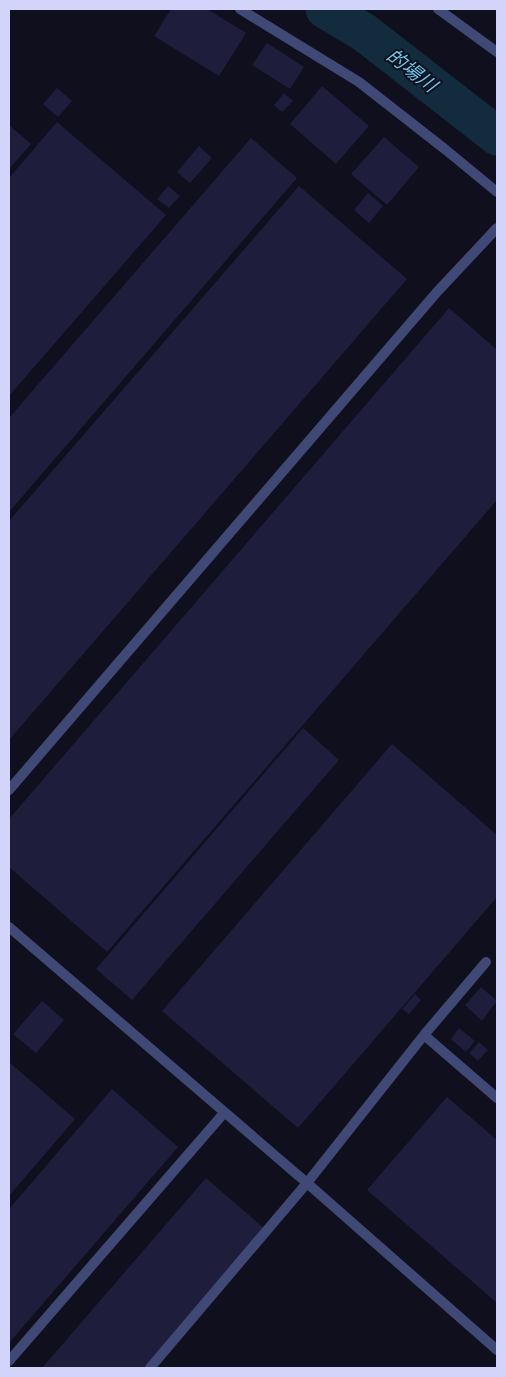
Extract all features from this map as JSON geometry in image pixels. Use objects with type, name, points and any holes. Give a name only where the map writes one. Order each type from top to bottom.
[{"type":"street","points":[[240,9],[358,82],[497,192]]},
{"type":"street","points":[[438,9],[497,52]]},
{"type":"street","points":[[450,17],[457,9]]},
{"type":"street","points":[[9,790],[437,292],[497,228]]},
{"type":"street","points":[[9,927],[308,1183],[497,1350]]},
{"type":"street","points":[[150,1368],[308,1183],[424,1035],[486,962]]},
{"type":"street","points":[[424,1035],[497,1098]]},
{"type":"street","points":[[9,1361],[224,1113]]},
{"type":"building","points":[[171,9],[207,9],[246,33],[219,76],[154,36]]},
{"type":"building","points":[[267,43],[304,67],[290,89],[252,65]]},
{"type":"building","points":[[322,86],[369,126],[336,164],[290,124]]},
{"type":"building","points":[[57,88],[72,101],[58,117],[43,104]]},
{"type":"building","points":[[284,93],[293,101],[282,112],[274,105]]},
{"type":"building","points":[[57,122],[166,215],[9,396],[9,178]]},
{"type":"building","points":[[9,125],[31,144],[9,169]]},
{"type":"building","points":[[384,137],[419,167],[387,205],[351,174]]},
{"type":"building","points":[[251,138],[297,178],[9,512],[9,418]]},
{"type":"building","points":[[199,146],[212,158],[190,183],[177,172]]},
{"type":"building","points":[[168,186],[180,196],[169,208],[157,199]]},
{"type":"building","points":[[299,186],[407,279],[9,740],[9,521]]},
{"type":"building","points":[[368,193],[383,206],[369,223],[354,210]]},
{"type":"building","points":[[449,308],[497,350],[497,500],[107,952],[9,867],[9,819]]},
{"type":"building","points":[[303,728],[339,760],[132,1000],[96,969]]},
{"type":"building","points":[[392,744],[497,835],[497,897],[298,1128],[162,1011]]},
{"type":"building","points":[[481,987],[497,1001],[482,1021],[465,1005]]},
{"type":"building","points":[[415,994],[421,1000],[409,1014],[402,1009]]},
{"type":"building","points":[[42,1001],[64,1020],[36,1053],[13,1034]]},
{"type":"building","points":[[459,1028],[475,1041],[466,1052],[451,1039]]},
{"type":"building","points":[[479,1042],[488,1050],[478,1061],[469,1053]]},
{"type":"building","points":[[9,1062],[75,1119],[9,1196]]},
{"type":"building","points":[[112,1089],[178,1147],[9,1343],[9,1209]]},
{"type":"building","points":[[447,1097],[497,1140],[497,1303],[367,1190]]},
{"type":"building","points":[[206,1178],[265,1229],[144,1368],[42,1368]]},
{"type":"waterway","name":"的場川","points":[[325,9],[365,33],[497,136]]}]
